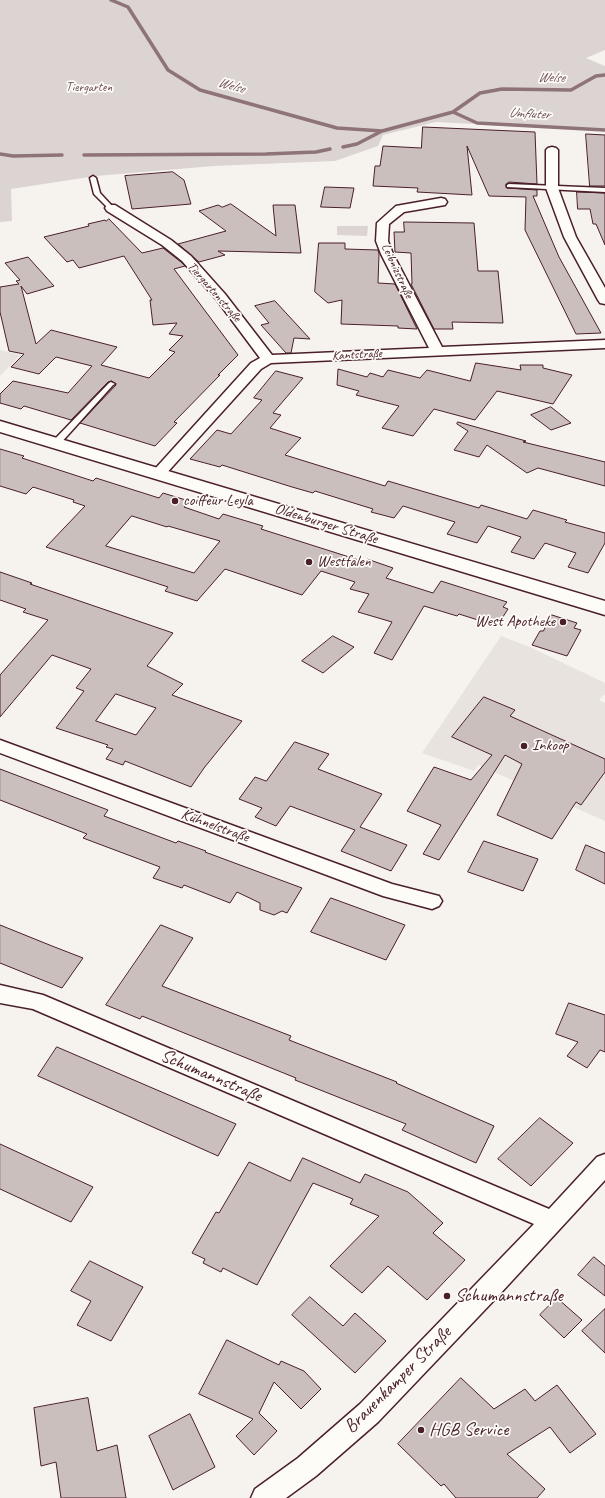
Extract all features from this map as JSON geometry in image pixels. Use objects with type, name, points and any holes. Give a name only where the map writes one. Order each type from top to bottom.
[{"type":"main road","name":"Oldenburger Straße","points":[[0,426],[605,608]]},
{"type":"street","points":[[552,150],[552,188],[570,237],[605,300]]},
{"type":"street","name":"Leibnizstraße","points":[[437,351],[387,254],[382,240],[383,223],[400,209],[441,202]]},
{"type":"street","name":"Tiergartenstraße","points":[[111,208],[140,225],[195,267],[260,346],[268,359]]},
{"type":"street","name":"Kantstraße","points":[[268,359],[605,344]]},
{"type":"street","points":[[159,473],[256,366],[268,359]]},
{"type":"street","name":"Kühnelstraße","points":[[0,746],[390,891],[432,901]]},
{"type":"street","name":"Schumannstraße","points":[[0,994],[36,1001],[552,1221]]},
{"type":"street","name":"Brauenkamper Straße","points":[[264,1498],[307,1467],[369,1413],[491,1287],[605,1164]]},
{"type":"lane","points":[[93,178],[97,194],[111,208]]},
{"type":"lane","points":[[509,186],[605,190]]},
{"type":"lane","points":[[56,443],[111,384]]},
{"type":"shaded area","points":[[0,350],[21,355],[0,376]]},
{"type":"shaded area","points":[[501,636],[530,647],[605,683],[605,694],[599,700],[605,703],[605,821],[478,765],[474,771],[422,753]]},
{"type":"green space","name":"Tiergarten","points":[[0,0],[605,0],[605,50],[586,58],[605,66],[605,131],[436,122],[383,135],[378,146],[335,161],[214,166],[96,176],[11,189],[12,221],[0,222]]},
{"type":"green space","points":[[337,226],[368,226],[367,236],[337,235]]},
{"type":"building","points":[[423,127],[535,132],[537,184],[509,182],[506,184],[506,187],[537,190],[537,196],[533,196],[559,257],[601,333],[576,334],[525,230],[526,197],[489,196],[467,146],[472,195],[417,192],[418,188],[373,186],[375,166],[380,166],[383,146],[421,148]]},
{"type":"building","points":[[586,134],[605,135],[605,186],[590,186]]},
{"type":"building","points":[[173,172],[184,180],[191,204],[132,209],[125,176]]},
{"type":"building","points":[[325,187],[354,188],[350,208],[321,207]]},
{"type":"building","points":[[577,192],[605,193],[605,245],[596,224],[593,224],[590,209],[578,209]]},
{"type":"building","points":[[231,204],[276,236],[273,205],[295,205],[301,253],[218,251],[225,255],[199,262],[178,244],[226,231],[199,211],[218,205],[222,207]]},
{"type":"building","points":[[109,219],[142,253],[163,248],[185,266],[174,269],[238,355],[174,422],[177,423],[155,446],[80,423],[116,385],[112,381],[108,382],[71,420],[24,406],[21,409],[0,403],[0,394],[13,381],[68,393],[92,366],[56,357],[39,374],[11,367],[24,354],[9,351],[0,312],[0,287],[19,284],[16,281],[20,280],[5,263],[28,257],[54,286],[27,294],[21,286],[36,344],[51,330],[117,347],[101,365],[149,378],[175,352],[169,350],[183,336],[169,334],[177,323],[153,325],[150,300],[152,300],[124,256],[79,268],[73,260],[67,262],[44,237],[89,226],[88,224],[106,221]]},
{"type":"building","points":[[404,222],[474,223],[478,271],[498,271],[503,323],[452,322],[453,329],[434,329],[411,284],[411,253],[395,252],[394,232],[404,232]]},
{"type":"building","points":[[319,243],[345,243],[345,249],[378,250],[378,283],[395,284],[417,329],[398,328],[398,326],[341,324],[342,300],[328,303],[315,292]]},
{"type":"building","points":[[275,301],[310,339],[294,338],[291,353],[286,353],[261,325],[269,323],[255,306]]},
{"type":"building","points":[[476,363],[521,370],[520,365],[543,365],[543,368],[572,375],[553,404],[497,391],[475,420],[434,409],[413,436],[382,428],[399,406],[356,395],[359,391],[337,385],[338,369],[367,377],[370,373],[383,377],[388,370],[420,378],[427,370],[470,381]]},
{"type":"building","points":[[276,371],[303,378],[273,413],[281,415],[270,428],[301,438],[285,455],[385,486],[388,481],[479,508],[481,505],[527,519],[533,510],[567,520],[565,522],[605,533],[605,543],[588,573],[568,567],[576,553],[545,543],[534,559],[511,552],[521,537],[488,526],[477,543],[447,534],[455,522],[403,506],[394,518],[371,512],[373,509],[315,491],[313,493],[222,465],[220,467],[190,459],[217,430],[231,434],[262,400],[254,398]]},
{"type":"building","points":[[551,407],[571,423],[551,430],[531,415]]},
{"type":"building","points":[[458,422],[526,441],[523,442],[605,462],[605,486],[538,468],[527,473],[487,445],[479,457],[454,450],[468,431],[457,424]]},
{"type":"building","points":[[0,449],[24,456],[22,458],[93,481],[96,478],[159,498],[163,493],[189,501],[184,507],[219,519],[223,514],[263,526],[261,529],[365,562],[367,559],[393,568],[386,578],[433,593],[441,581],[507,602],[503,607],[508,609],[497,626],[459,614],[457,616],[424,606],[392,660],[374,653],[392,622],[358,612],[369,594],[350,589],[355,582],[321,571],[302,595],[225,569],[197,601],[165,591],[168,587],[46,547],[85,506],[73,502],[74,500],[33,487],[26,494],[0,486]],"holes":[[[132,516],[167,527],[168,526],[220,541],[194,573],[106,546]]]},
{"type":"building","points":[[0,572],[32,583],[30,584],[173,633],[147,666],[183,684],[172,695],[242,721],[204,768],[191,787],[125,761],[123,765],[106,759],[113,749],[106,747],[108,745],[56,728],[84,691],[76,688],[91,669],[52,655],[0,717],[0,675],[48,620],[23,612],[26,609],[0,600]],"holes":[[[116,694],[156,708],[136,735],[96,721]]]},
{"type":"building","points":[[552,615],[577,623],[574,628],[581,630],[567,656],[532,645],[540,631],[543,631]]},
{"type":"building","points":[[333,636],[354,647],[323,673],[302,661]]},
{"type":"building","points":[[484,697],[515,710],[510,716],[605,759],[605,772],[581,805],[576,802],[552,839],[497,815],[522,764],[505,755],[439,860],[423,854],[441,825],[407,811],[434,767],[471,780],[492,755],[452,737]]},
{"type":"building","points":[[295,742],[329,754],[318,769],[382,794],[360,827],[407,845],[391,871],[341,851],[355,830],[290,806],[276,826],[255,817],[262,808],[239,799],[255,777],[266,781]]},
{"type":"building","points":[[0,769],[108,810],[104,816],[176,843],[178,841],[206,851],[205,852],[302,888],[287,913],[282,911],[274,915],[260,910],[260,903],[237,892],[230,903],[184,885],[182,888],[153,878],[160,867],[83,838],[87,834],[0,800]]},
{"type":"building","points":[[484,841],[538,859],[523,891],[468,872]]},
{"type":"building","points":[[586,845],[605,853],[605,884],[576,870]]},
{"type":"building","points":[[331,898],[405,925],[386,960],[311,932]]},
{"type":"building","points":[[0,925],[83,958],[62,988],[0,963]]},
{"type":"building","points":[[161,925],[193,938],[162,986],[291,1036],[289,1040],[397,1082],[396,1083],[494,1126],[476,1163],[402,1130],[406,1124],[295,1080],[296,1078],[142,1016],[140,1019],[106,1005]]},
{"type":"building","points":[[569,1003],[605,1015],[605,1052],[600,1050],[587,1068],[567,1056],[578,1042],[556,1034]]},
{"type":"building","points":[[57,1047],[236,1124],[218,1156],[38,1076]]},
{"type":"building","points":[[540,1118],[573,1143],[531,1186],[498,1159]]},
{"type":"building","points":[[0,1144],[93,1187],[71,1222],[0,1189]]},
{"type":"building","points":[[303,1158],[360,1183],[365,1174],[408,1192],[443,1223],[433,1233],[465,1260],[427,1300],[388,1266],[362,1293],[330,1266],[379,1216],[350,1204],[353,1199],[313,1183],[257,1285],[223,1268],[221,1272],[203,1263],[205,1259],[192,1253],[216,1212],[219,1213],[249,1162],[290,1181]]},
{"type":"building","points":[[594,1257],[605,1266],[605,1296],[578,1275]]},
{"type":"building","points":[[90,1261],[143,1287],[111,1341],[77,1325],[91,1301],[71,1291]]},
{"type":"building","points":[[310,1297],[343,1326],[355,1313],[386,1341],[355,1373],[292,1315]]},
{"type":"building","points":[[557,1298],[582,1320],[564,1338],[540,1315]]},
{"type":"building","points":[[605,1309],[605,1353],[582,1331]]},
{"type":"building","points":[[227,1340],[279,1365],[281,1361],[304,1371],[321,1389],[301,1409],[274,1382],[259,1413],[277,1431],[254,1455],[236,1436],[253,1419],[199,1394]]},
{"type":"building","points":[[461,1378],[494,1409],[525,1389],[535,1401],[557,1385],[596,1434],[570,1453],[550,1427],[507,1454],[545,1489],[537,1498],[456,1498],[444,1484],[441,1486],[398,1444]]},
{"type":"building","points":[[88,1398],[97,1451],[117,1445],[126,1498],[61,1498],[56,1462],[41,1466],[34,1408]]},
{"type":"building","points":[[190,1414],[215,1467],[173,1490],[149,1436]]},
{"type":"waterway","name":"Welse","points":[[111,0],[128,7],[168,70],[200,90],[337,128],[382,131]]},
{"type":"waterway","name":"Welse","points":[[453,112],[480,93],[502,89],[571,90],[596,76],[605,75]]},
{"type":"waterway","name":"Welse","points":[[382,131],[453,112]]},
{"type":"waterway","name":"Umfluter","points":[[453,112],[477,123],[605,130]]},
{"type":"waterway","name":"Welse","points":[[343,147],[357,144],[382,131]]},
{"type":"waterway","name":"Welse","points":[[84,155],[266,154],[316,152],[330,149]]},
{"type":"waterway","name":"Welse","points":[[0,154],[13,156],[62,155]]},
{"type":"place","name":"coiffeur Leyla","points":[[175,501]]},
{"type":"place","name":"Westfalen","points":[[309,562]]},
{"type":"place","name":"West Apotheke","points":[[563,622]]},
{"type":"place","name":"Inkoop","points":[[524,746]]},
{"type":"place","name":"Schumannstraße","points":[[447,1296]]},
{"type":"place","name":"HGB Service","points":[[421,1430]]}]
